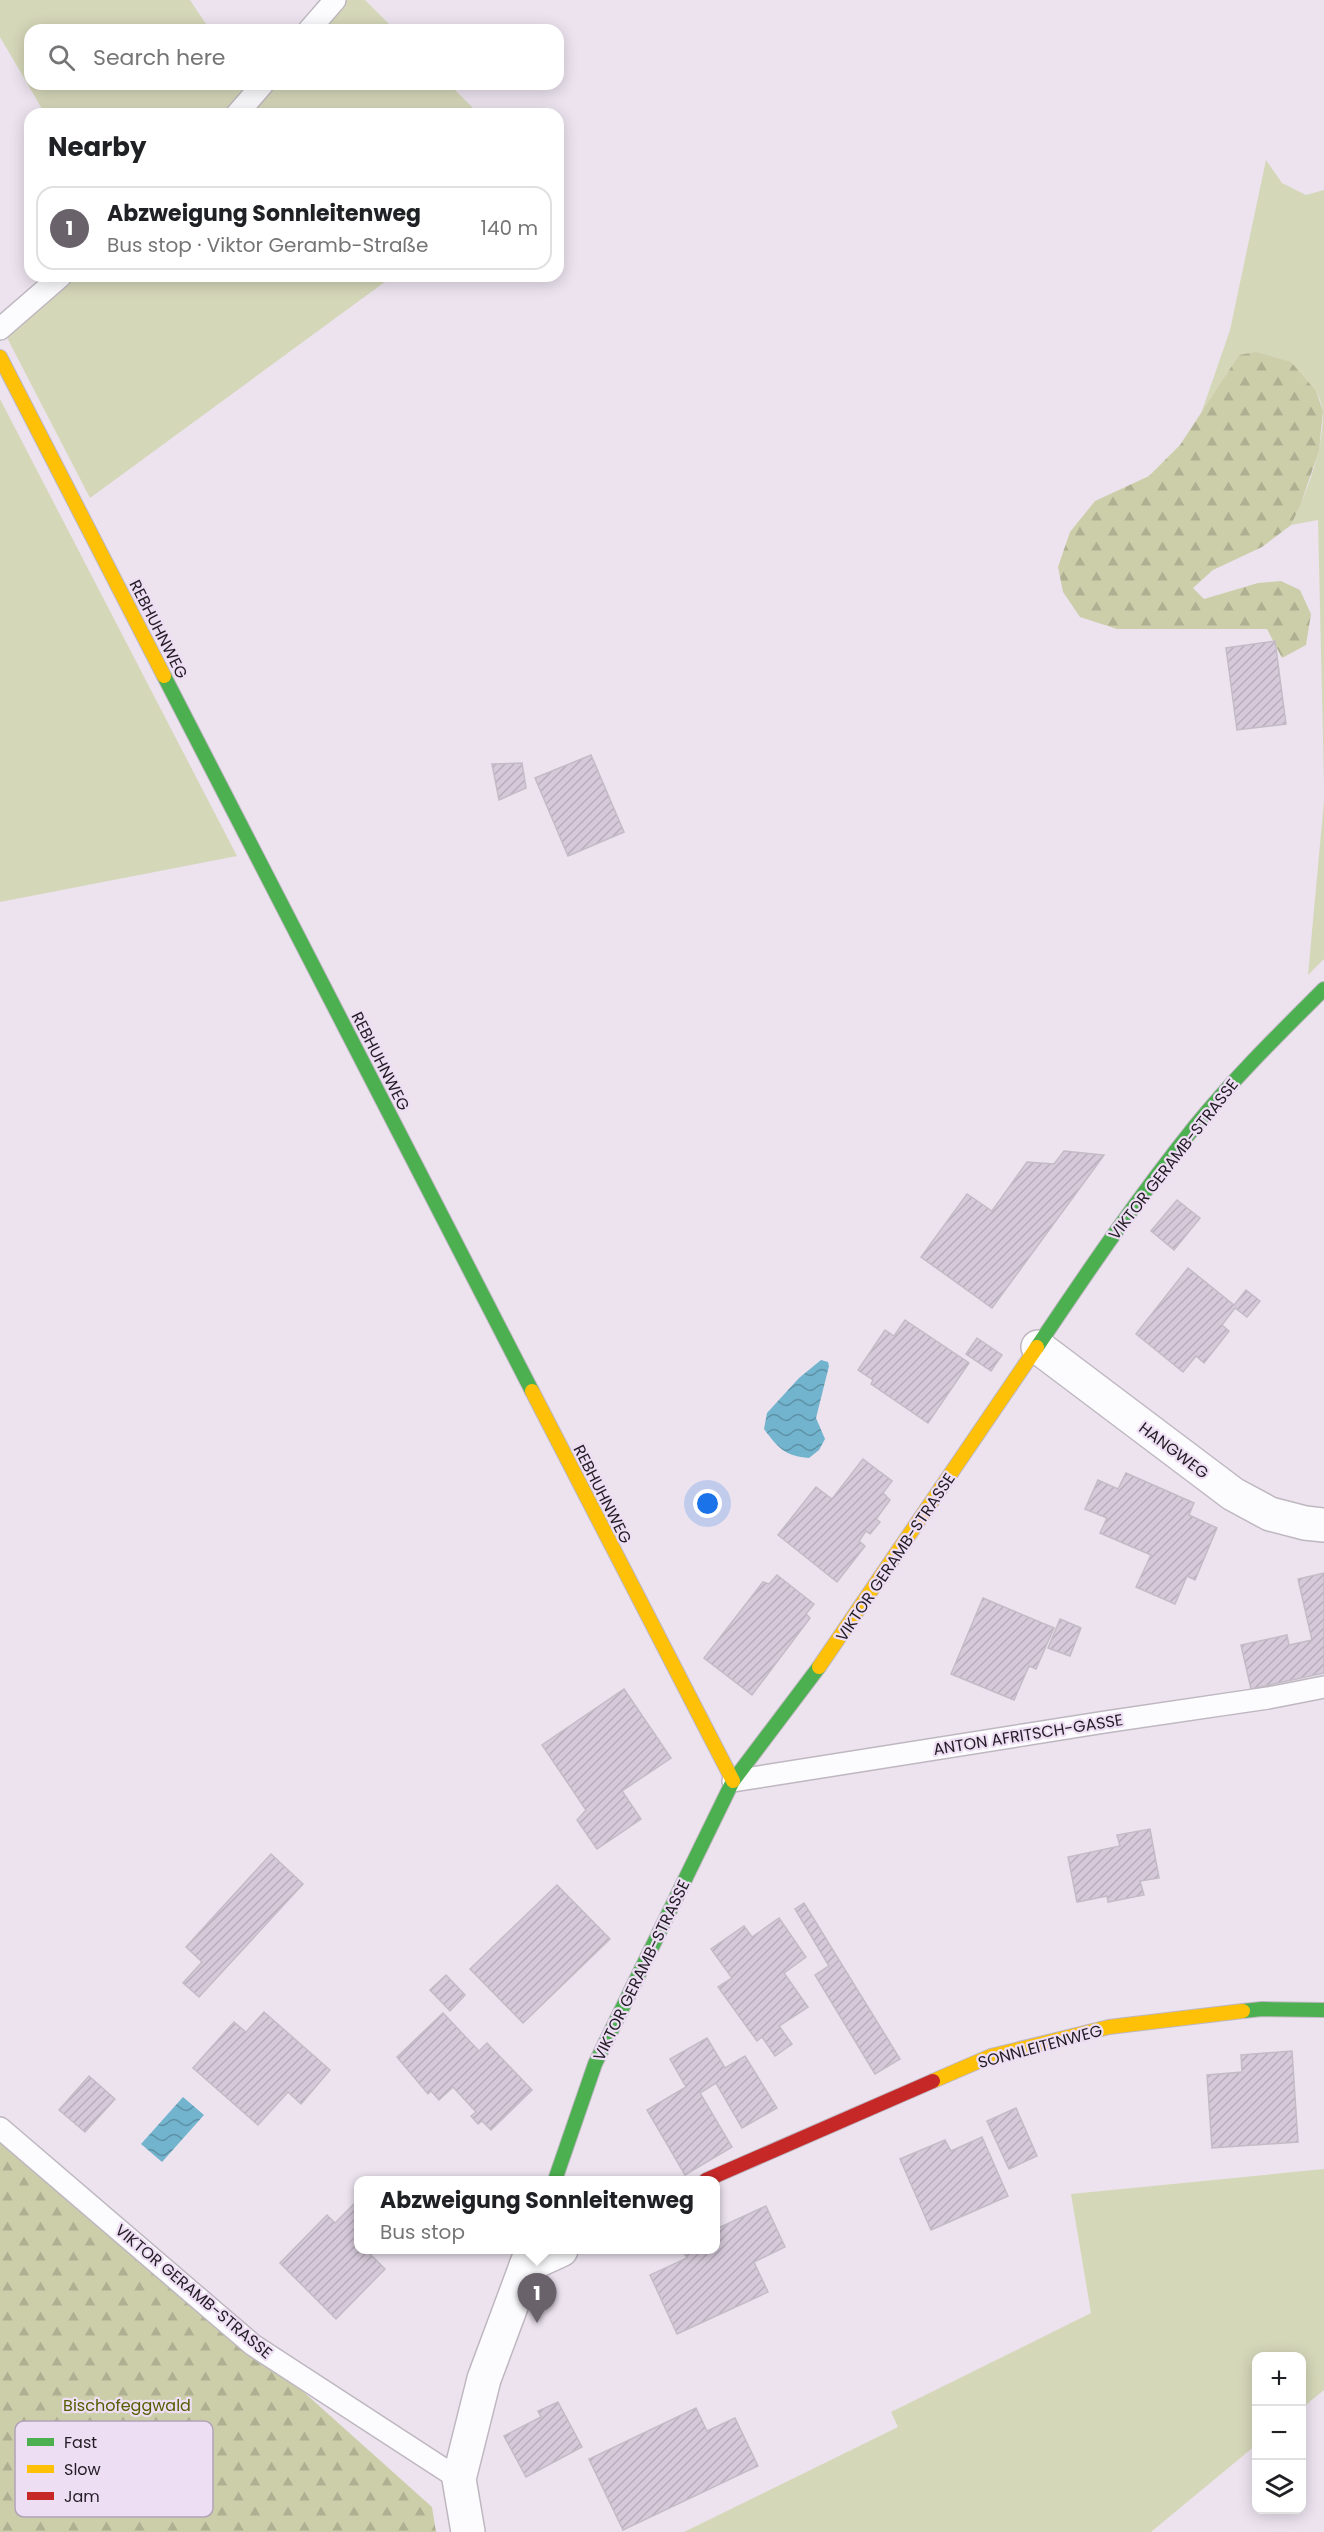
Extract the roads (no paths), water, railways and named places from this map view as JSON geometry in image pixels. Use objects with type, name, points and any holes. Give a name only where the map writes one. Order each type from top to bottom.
[{"type":"street","name":"REBHUHNWEG","points":[[0,357],[733,1781]]},
{"type":"street","name":"VIKTOR GERAMB-STRASSE","points":[[557,2176],[595,2064],[733,1781],[833,1648],[1126,1215],[1197,1124],[1248,1065],[1324,989]]},
{"type":"street","name":"HANGWEG","points":[[1038,1347],[1233,1494],[1270,1515],[1324,1525]]},
{"type":"street","name":"SONNLEITENWEG","points":[[717,2176],[991,2056],[1109,2027],[1262,2009],[1324,2010]]},
{"type":"street","points":[[468,2532],[459,2479],[484,2379],[529,2258],[545,2254]]},
{"type":"lane","points":[[314,24],[335,0]]},
{"type":"lane","points":[[242,108],[258,90]]},
{"type":"lane","points":[[0,329],[55,282]]},
{"type":"lane","name":"ANTON AFRITSCH-GASSE","points":[[733,1781],[1268,1698],[1324,1687]]},
{"type":"lane","name":"VIKTOR GERAMB-STRASSE","points":[[0,2128],[253,2345],[459,2479]]},
{"type":"water","points":[[821,1360],[828,1362],[829,1366],[816,1418],[825,1439],[819,1450],[809,1458],[794,1455],[778,1446],[764,1429],[767,1413],[799,1378]]},
{"type":"water","points":[[183,2097],[204,2115],[162,2162],[141,2144]]},
{"type":"place","name":"Abzweigung Sonnleitenweg","points":[[537,2323]]},
{"type":"park label","name":"Bischofeggwald","points":[[127,2405]]}]
